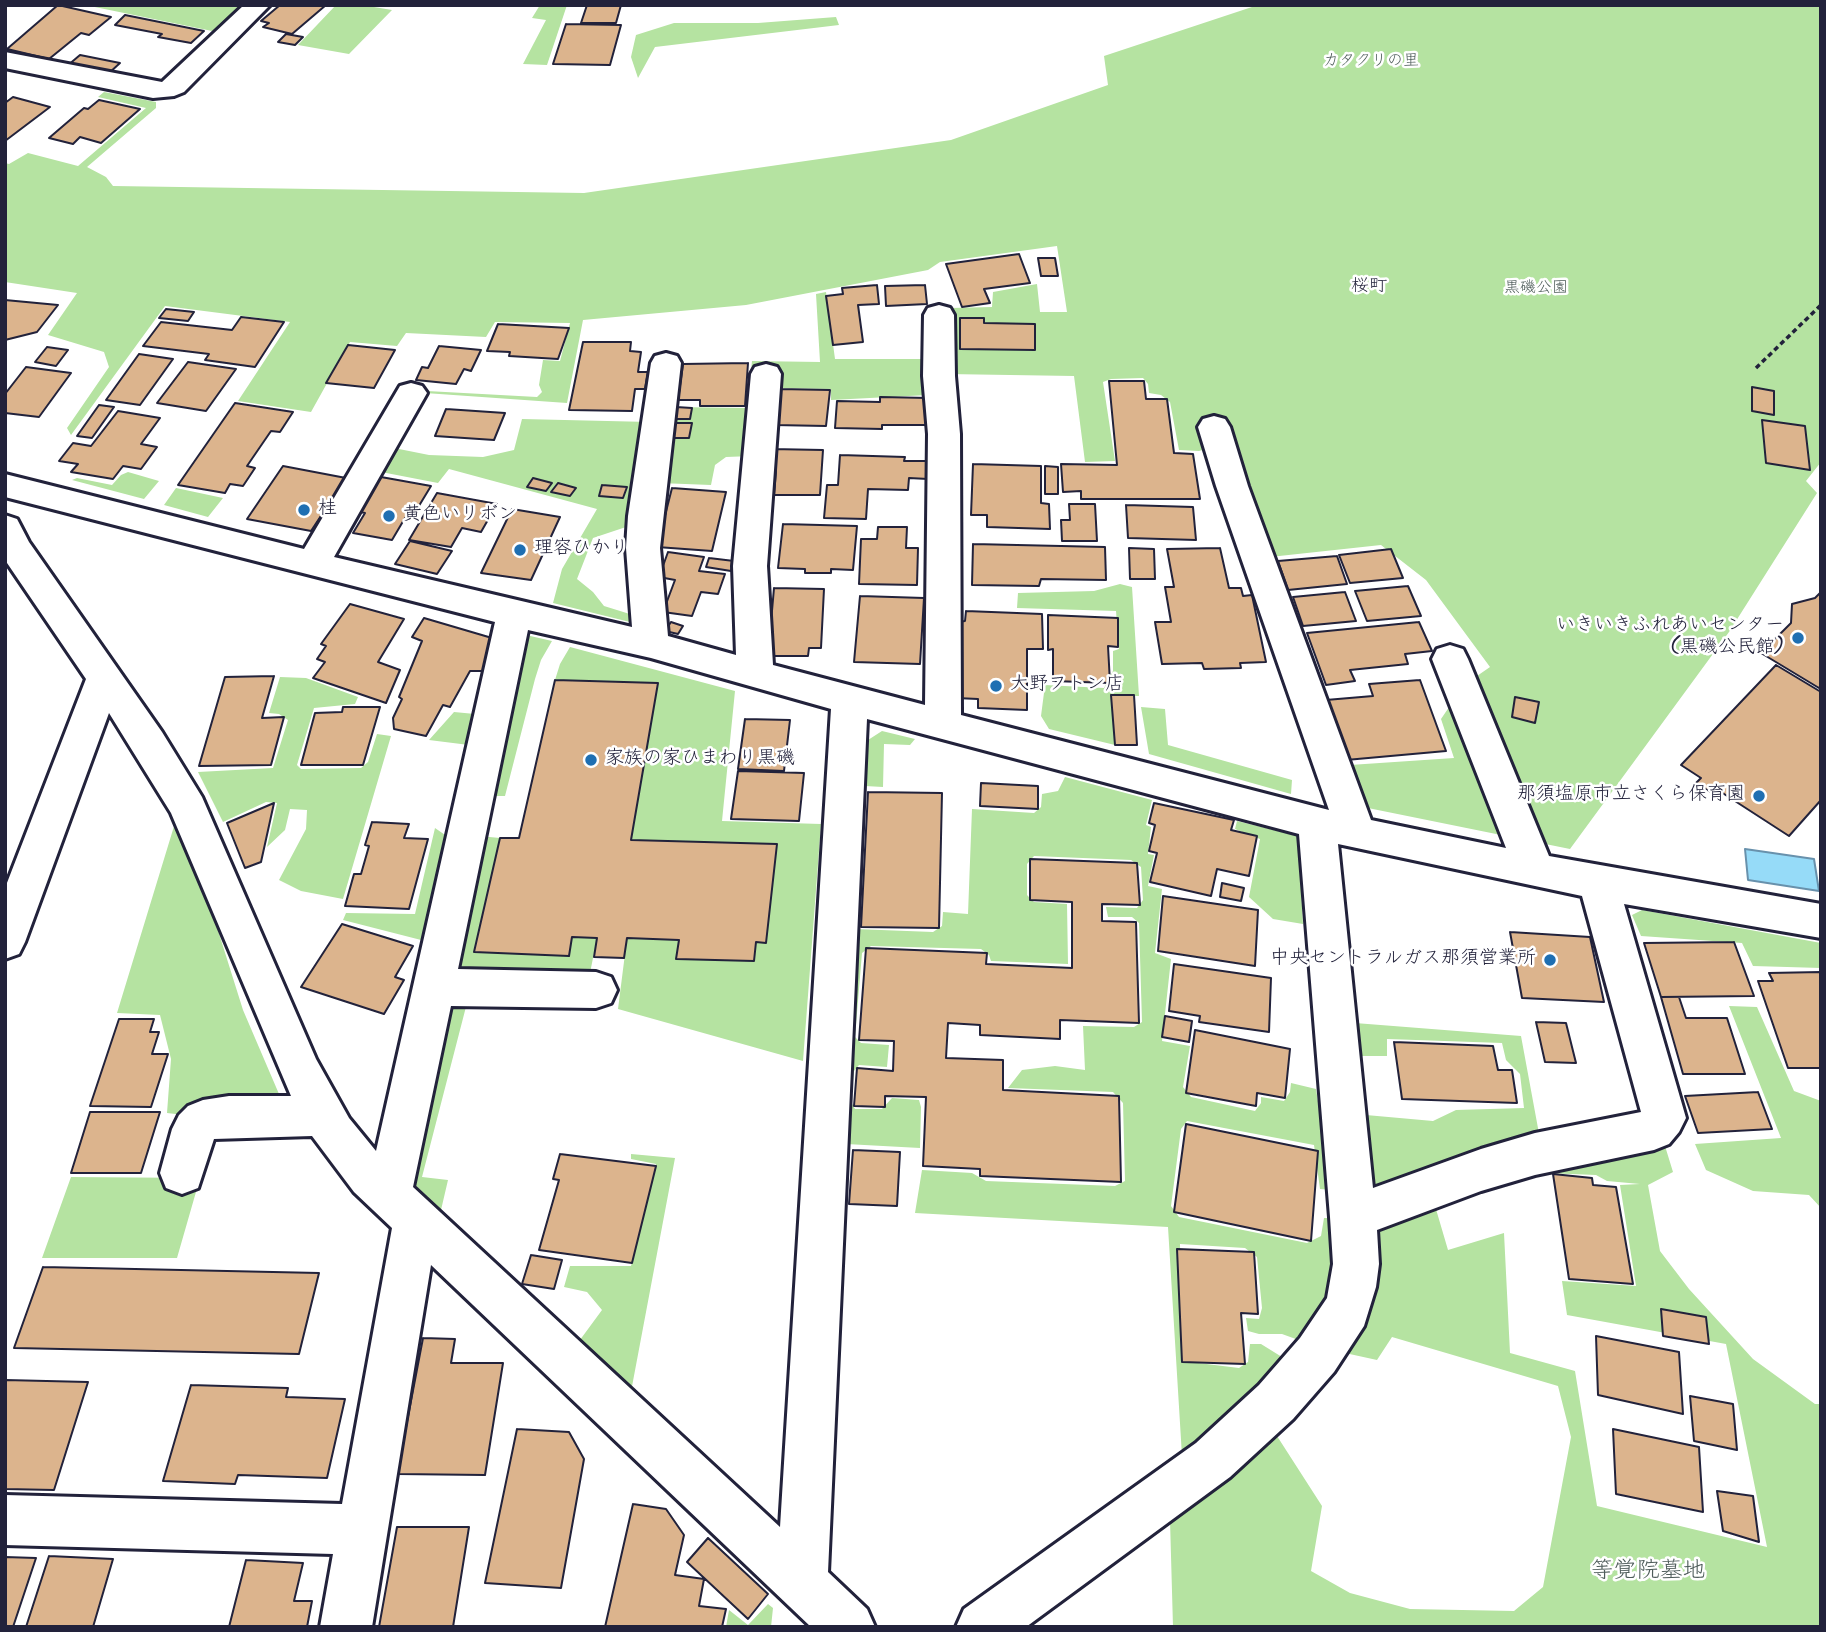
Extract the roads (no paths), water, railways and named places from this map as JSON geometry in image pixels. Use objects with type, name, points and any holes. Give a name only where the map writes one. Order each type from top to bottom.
[{"type":"street","points":[[5,60],[153,90],[165,90],[175,86],[258,5]]},
{"type":"street","points":[[939,315],[939,376],[944,446],[943,723]]},
{"type":"street","points":[[651,645],[643,548],[666,363]]},
{"type":"street","points":[[755,674],[750,566],[766,374]]},
{"type":"street","points":[[313,564],[411,393]]},
{"type":"street","points":[[982,1627],[1213,1460],[1276,1402],[1317,1355],[1347,1308],[1353,1287],[1356,1264],[1336,828],[1214,427]]},
{"type":"street","points":[[5,485],[514,614],[651,645],[850,701],[943,723],[1336,828],[1598,883],[1821,920]]},
{"type":"street","points":[[5,527],[14,547],[103,680],[149,742],[188,808],[300,1070],[325,1116],[348,1150],[402,1208],[802,1580],[849,1627]]},
{"type":"street","points":[[346,1627],[363,1530],[402,1208],[433,987],[514,614]]},
{"type":"street","points":[[1450,659],[1535,871]]},
{"type":"street","points":[[5,942],[103,680]]},
{"type":"street","points":[[802,1580],[850,701]]},
{"type":"street","points":[[1353,1217],[1433,1186],[1525,1157],[1654,1130],[1664,1118],[1598,883]]},
{"type":"street","points":[[433,987],[596,990]]},
{"type":"street","points":[[182,1173],[194,1129],[203,1120],[229,1116],[325,1116]]},
{"type":"street","points":[[5,1520],[363,1530]]},
{"type":"water","points":[[1745,849],[1814,859],[1819,891],[1748,880]]},
{"type":"place","name":"桂","points":[[304,510]]},
{"type":"place","name":"黄色いリボン","points":[[389,516]]},
{"type":"place","name":"理容ひかり","points":[[520,550]]},
{"type":"place","name":"いきいきふれあいセンター (黒磯公民館)","points":[[1798,638]]},
{"type":"place","name":"大野フトン店","points":[[996,686]]},
{"type":"place","name":"家族の家ひまわり黒磯","points":[[591,760]]},
{"type":"place","name":"那須塩原市立さくら保育園","points":[[1759,796]]},
{"type":"place","name":"中央セントラルガス那須営業所","points":[[1550,960]]},
{"type":"district","name":"桜町","points":[[1369,288]]},
{"type":"park label","name":"カタクリの里","points":[[1371,62]]},
{"type":"park label","name":"黒磯公園","points":[[1536,289]]},
{"type":"park label","name":"等覚院墓地","points":[[1648,1573]]}]
